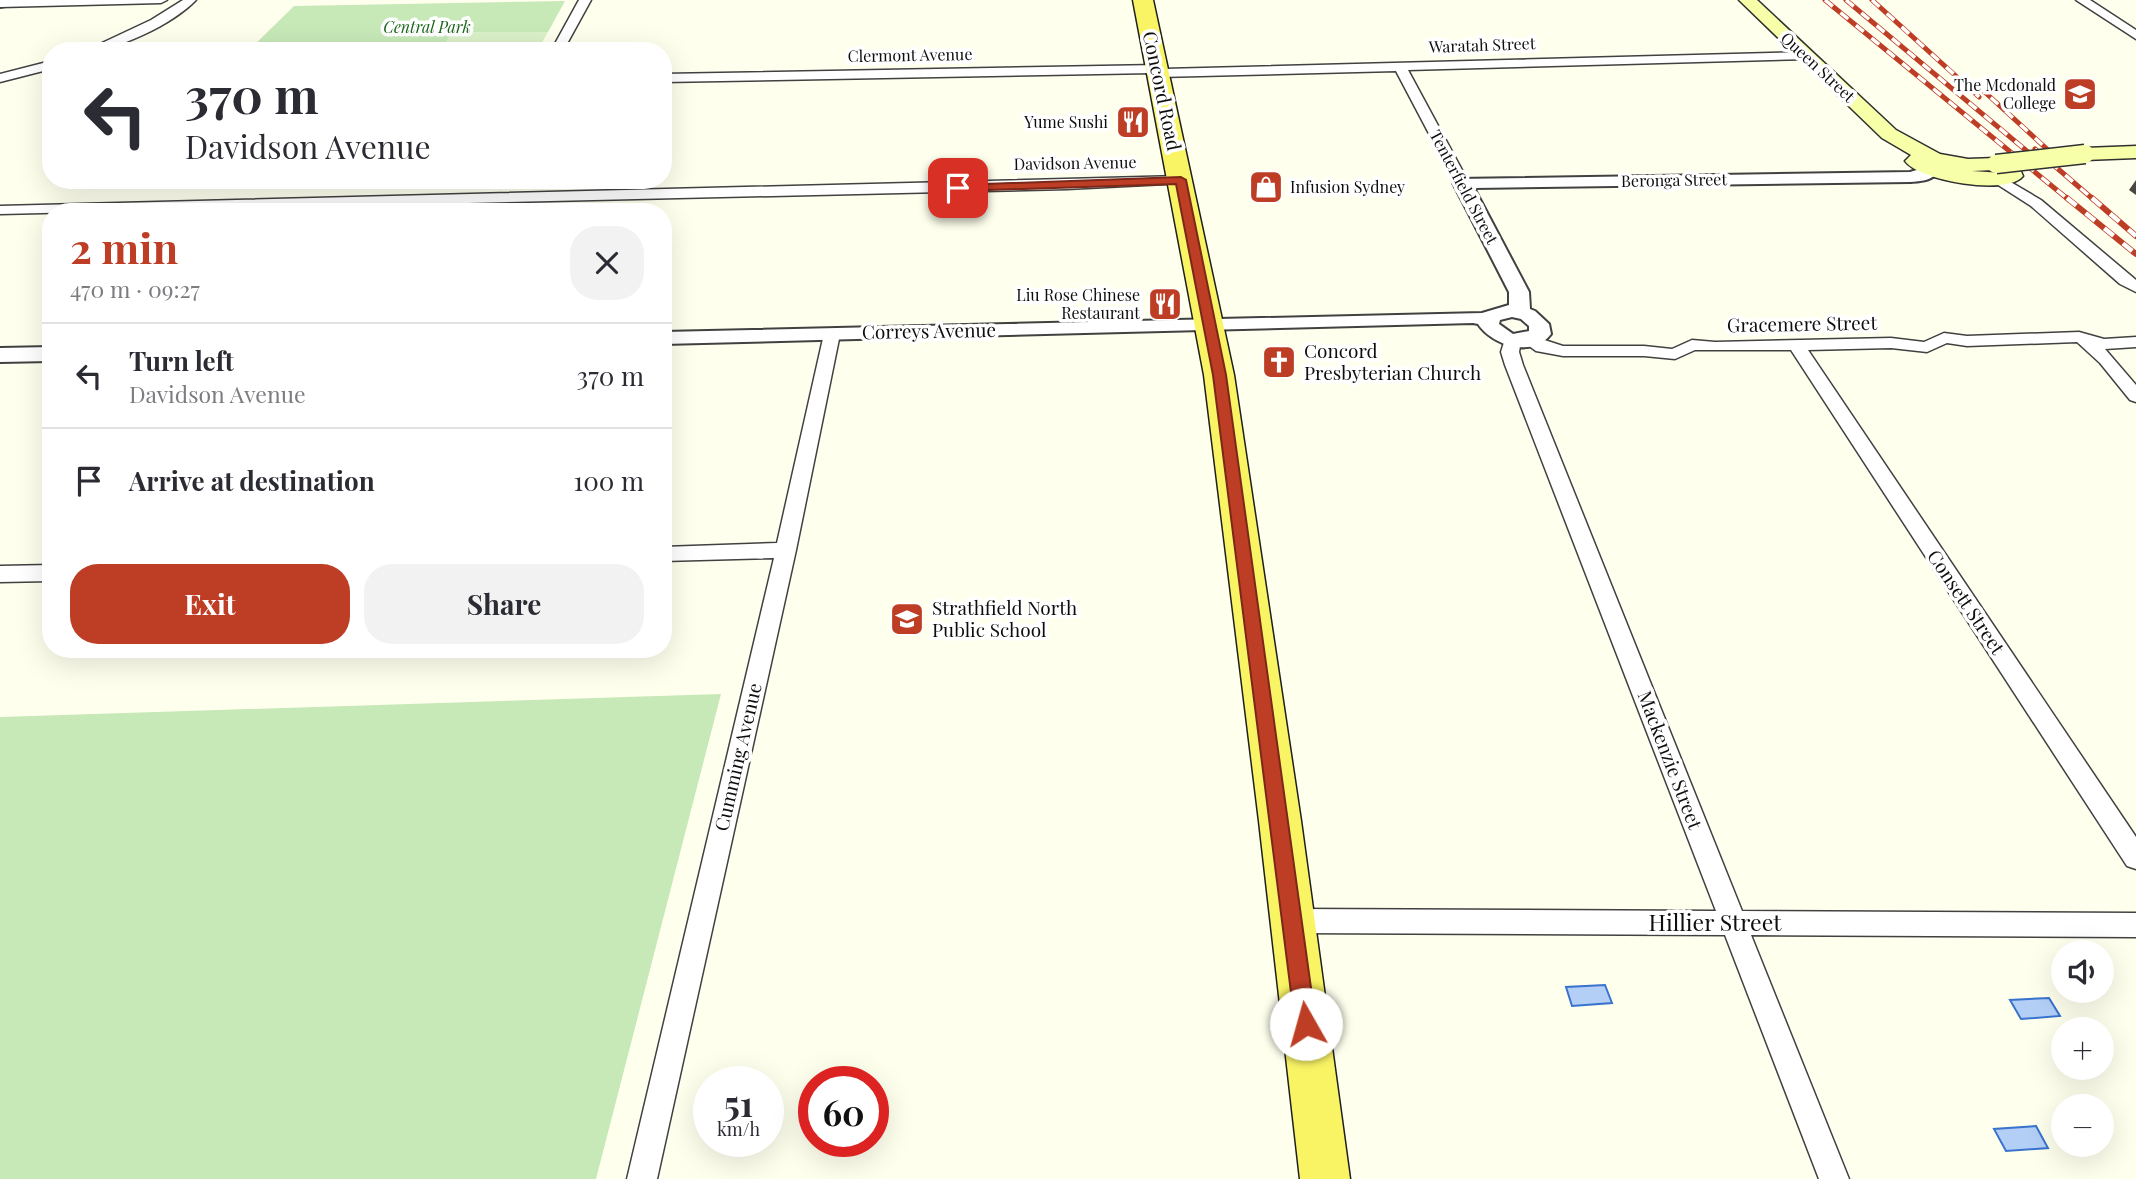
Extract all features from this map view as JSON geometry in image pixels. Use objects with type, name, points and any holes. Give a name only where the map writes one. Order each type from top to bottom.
[{"type":"main road","name":"Concord Road","points":[[1143,0],[1211,324],[1293,921],[1325,1179]]},
{"type":"main road","name":"Queen Street","points":[[1747,0],[1889,134],[1894,144],[1925,164]]},
{"type":"main road","points":[[1925,164],[1968,165],[2008,172],[2136,152]]},
{"type":"street","points":[[1,2],[161,0]]},
{"type":"street","points":[[112,42],[173,13],[190,0]]},
{"type":"street","points":[[562,42],[585,0]]},
{"type":"street","points":[[2082,0],[2136,35]]},
{"type":"street","points":[[2112,19],[2136,19]]},
{"type":"street","name":"Waratah Street","points":[[1159,71],[1805,56]]},
{"type":"street","name":"Tenterfield Street","points":[[1399,65],[1519,292],[1521,312]]},
{"type":"street","points":[[0,78],[42,67]]},
{"type":"street","name":"Clermont Avenue","points":[[672,78],[1159,71]]},
{"type":"street","name":"Beronga Street","points":[[1462,183],[1910,177],[1924,175],[1925,164]]},
{"type":"street","points":[[2008,172],[2036,202],[2133,287]]},
{"type":"street","name":"Davidson Avenue","points":[[672,188],[1181,180]]},
{"type":"street","name":"Davidson Avenue","points":[[304,203],[1041,186],[1181,180]]},
{"type":"street","name":"Davidson Avenue","points":[[0,203],[643,189]]},
{"type":"street","name":"Davidson Avenue","points":[[0,210],[42,209]]},
{"type":"street","name":"Correys Avenue","points":[[672,338],[1473,317],[1488,320],[1496,312],[1521,312]]},
{"type":"street","points":[[1488,320],[1496,334],[1520,340],[1539,334],[1541,329],[1535,319],[1521,312]]},
{"type":"street","points":[[2079,337],[2093,331],[2136,331]]},
{"type":"street","name":"Cumming Avenue","points":[[642,1179],[786,550],[832,334]]},
{"type":"street","points":[[2079,337],[2104,344],[2136,342]]},
{"type":"street","points":[[2079,337],[2085,351],[2102,369],[2130,389]]},
{"type":"street","name":"Gracemere Street","points":[[1520,340],[1563,351],[1644,351],[1675,354],[1692,345],[1714,347],[1891,343],[1927,347],[1944,338],[1975,341],[2079,337]]},
{"type":"street","name":"Mackenzie Street","points":[[1520,340],[1510,352],[1514,365],[1834,1179]]},
{"type":"street","name":"Consett Street","points":[[1797,345],[2136,858]]},
{"type":"street","points":[[0,355],[42,354]]},
{"type":"street","points":[[672,554],[786,550]]},
{"type":"street","points":[[0,574],[42,573]]},
{"type":"street","name":"Hillier Street","points":[[1293,921],[2136,925]]},
{"type":"green space","name":"Central Park","points":[[565,1],[548,32],[453,32],[446,42],[257,42],[294,6]]},
{"type":"green space","points":[[453,32],[548,32],[542,42],[446,42]]},
{"type":"green space","points":[[721,694],[596,1179],[0,1179],[0,717]]},
{"type":"water","points":[[1605,985],[1612,1003],[1572,1006],[1566,987]]},
{"type":"water","points":[[2049,998],[2060,1016],[2021,1019],[2010,1000]]},
{"type":"water","points":[[2036,1126],[2048,1148],[2006,1151],[1994,1129]]},
{"type":"railway","points":[[1825,0],[2069,200]]},
{"type":"railway","points":[[1846,0],[2040,162]]},
{"type":"railway","points":[[1872,0],[1979,97]]},
{"type":"railway","points":[[1976,84],[2048,150]]},
{"type":"railway","points":[[2035,149],[2094,200]]},
{"type":"railway","points":[[2067,198],[2136,254]]},
{"type":"railway","points":[[2092,198],[2136,236]]},
{"type":"place","name":"The Mcdonald College","points":[[2080,94]]},
{"type":"place","name":"Yume Sushi","points":[[1133,122]]},
{"type":"place","name":"Infusion Sydney","points":[[1266,187]]},
{"type":"place","name":"Liu Rose Chinese Restaurant","points":[[1165,304]]},
{"type":"place","name":"Concord Presbyterian Church","points":[[1279,362]]},
{"type":"place","name":"Strathfield North Public School","points":[[907,619]]},
{"type":"route","points":[[958,188],[1160,183],[1181,180],[1219,375],[1306,1024]]}]
